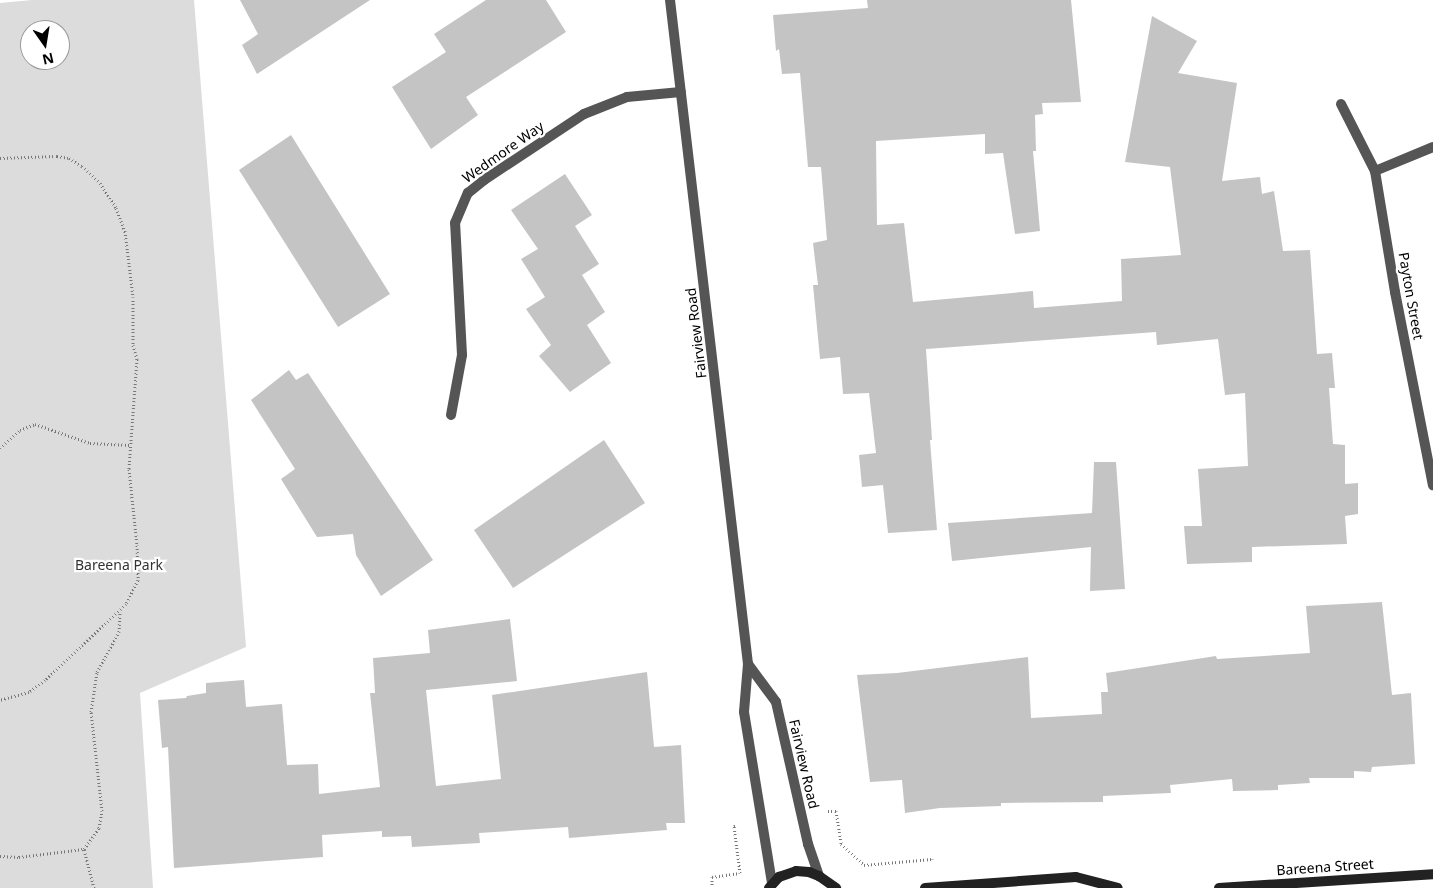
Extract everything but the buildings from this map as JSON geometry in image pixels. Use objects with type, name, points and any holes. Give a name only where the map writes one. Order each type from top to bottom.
[{"type":"main road","points":[[771,885],[787,873],[796,871],[809,872],[819,876],[836,888]]},
{"type":"main road","name":"Bareena Street","points":[[1219,888],[1433,874]]},
{"type":"main road","points":[[925,888],[1076,877],[1118,888]]},
{"type":"street","name":"Fairview Road","points":[[670,0],[748,664],[744,712],[771,885]]},
{"type":"street","name":"Wedmore Way","points":[[451,415],[462,355],[455,223],[468,194],[484,180],[584,114],[627,98],[681,92]]},
{"type":"street","name":"Payton Street","points":[[1341,104],[1374,172],[1395,292],[1433,485]]},
{"type":"street","points":[[1374,172],[1433,147]]},
{"type":"street","name":"Fairview Road","points":[[748,664],[776,702],[808,844],[819,876]]},
{"type":"path","points":[[0,158],[57,156],[69,158],[82,166],[100,183],[116,208],[125,231],[133,297],[133,345],[137,359],[129,469],[137,545],[138,580],[126,604],[120,611],[45,680],[29,692],[0,700]]},
{"type":"path","points":[[0,448],[20,430],[35,424],[90,443],[130,445]]},
{"type":"path","points":[[0,856],[19,857],[84,849],[99,828],[102,811],[91,712],[97,672],[119,632],[120,611]]},
{"type":"path","points":[[84,849],[94,888]]},
{"type":"green space","name":"Bareena Park","points":[[32,0],[194,0],[246,647],[140,693],[153,888],[0,888],[0,3]]}]
